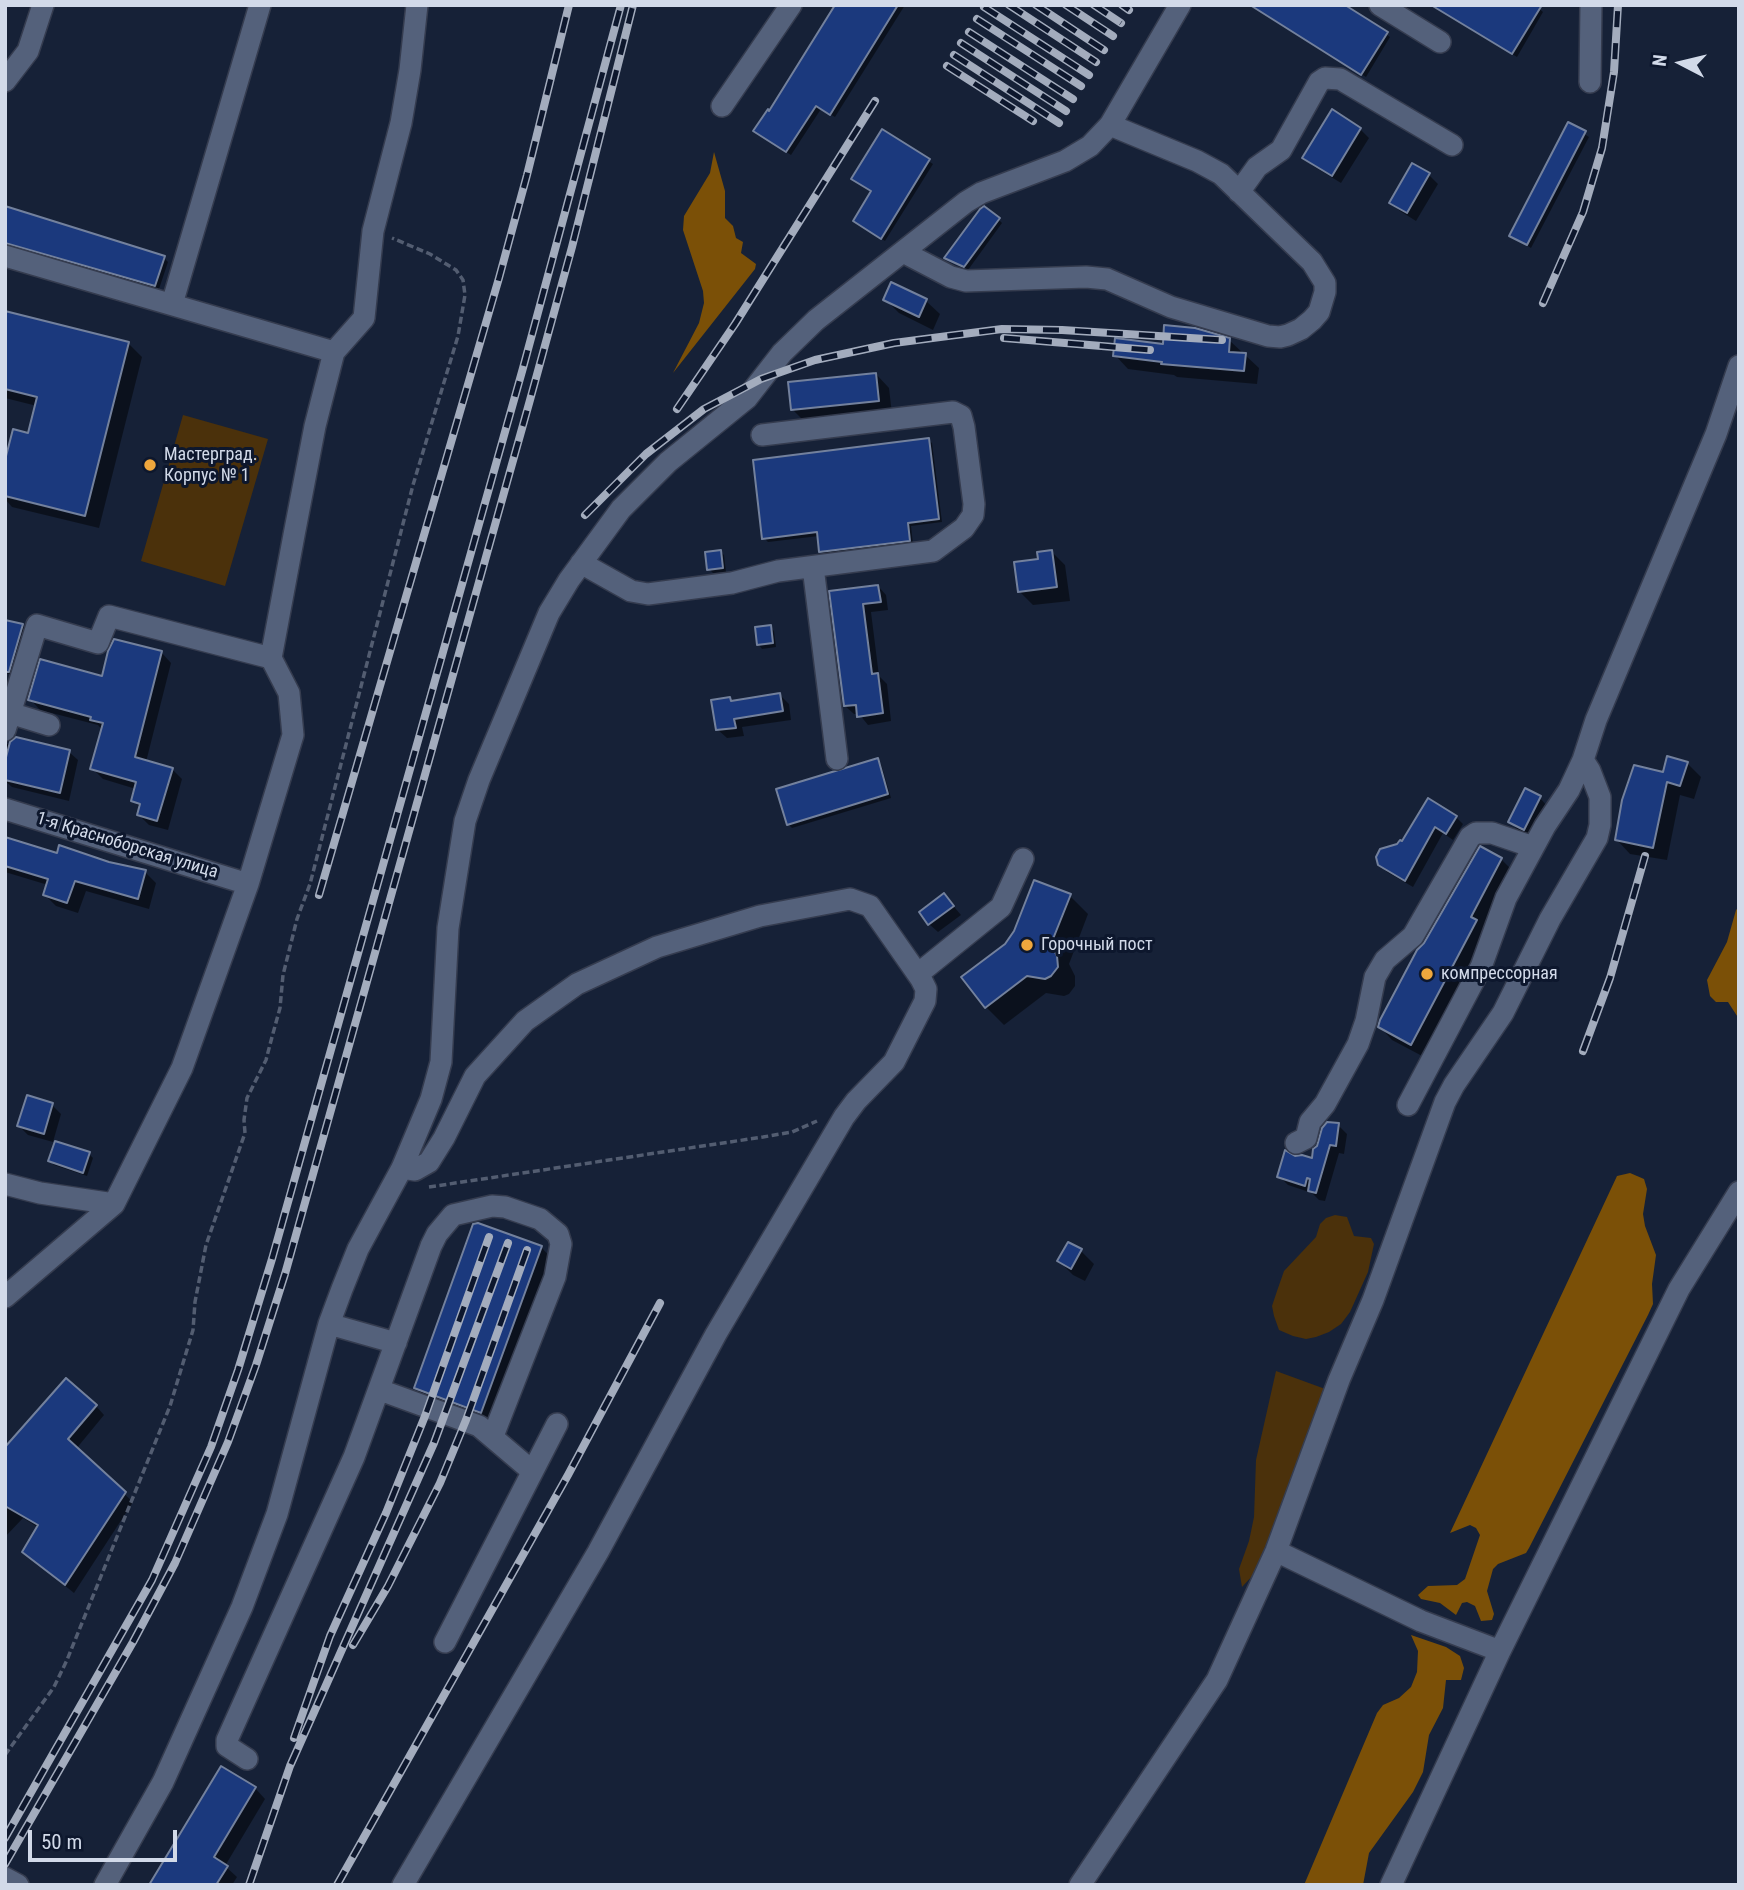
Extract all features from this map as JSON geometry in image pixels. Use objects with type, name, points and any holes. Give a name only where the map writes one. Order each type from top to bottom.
[{"type":"street","points":[[5,81],[28,51],[43,5]]},
{"type":"street","points":[[172,304],[260,5]]},
{"type":"street","points":[[5,1297],[114,1204],[182,1068],[248,884],[293,735],[289,693],[271,658],[315,426],[334,352],[364,318],[373,230],[401,123],[411,70],[417,5]]},
{"type":"street","points":[[722,106],[792,5]]},
{"type":"street","points":[[111,1882],[192,1720],[262,1557],[277,1514],[329,1324],[358,1249],[402,1168],[432,1099],[441,1062],[448,928],[465,821],[479,780],[549,613],[580,563],[621,509],[668,462],[747,398],[770,366],[798,336],[974,198],[1065,161],[1090,146],[1110,125],[1180,5]]},
{"type":"street","points":[[1380,5],[1440,42]]},
{"type":"street","points":[[1590,82],[1591,5]]},
{"type":"street","points":[[1239,192],[1257,167],[1280,150],[1319,82],[1325,78],[1340,79],[1452,145]]},
{"type":"street","points":[[903,252],[951,277],[966,281],[1086,277],[1107,279],[1184,311],[1258,334],[1280,337],[1301,329],[1319,312],[1325,283],[1312,262],[1221,174],[1110,125]]},
{"type":"street","points":[[5,256],[334,352]]},
{"type":"street","points":[[1408,1105],[1481,967],[1503,906],[1533,847],[1569,790],[1583,760],[1596,720],[1716,434],[1739,366]]},
{"type":"street","points":[[580,563],[631,591],[648,594],[732,583],[778,571],[933,551],[964,528],[973,515],[974,504],[961,416],[953,412],[943,411],[762,435]]},
{"type":"street","points":[[813,567],[837,759]]},
{"type":"street","points":[[49,725],[9,707],[37,625],[98,643],[108,616],[271,658]]},
{"type":"street","points":[[1080,1885],[1217,1680],[1276,1551],[1339,1380],[1377,1289],[1445,1102],[1503,1013],[1550,919],[1590,854],[1600,825],[1600,797],[1583,760]]},
{"type":"street","name":"1-я Красноборская улица","points":[[5,808],[248,884]]},
{"type":"street","points":[[1296,1143],[1306,1138],[1310,1122],[1325,1104],[1358,1044],[1375,977],[1385,960],[1413,936],[1470,837],[1476,833],[1492,833],[1533,847]]},
{"type":"street","points":[[918,974],[1001,907],[1023,859]]},
{"type":"street","points":[[402,1168],[415,1170],[429,1161],[444,1138],[475,1076],[525,1021],[577,984],[657,947],[760,916],[850,899],[870,906],[926,989],[925,1001],[894,1062],[856,1101],[838,1128],[710,1345],[592,1564],[403,1885]]},
{"type":"street","points":[[5,1184],[40,1193],[114,1204]]},
{"type":"street","points":[[1391,1885],[1500,1651],[1679,1289],[1739,1192]]},
{"type":"street","points":[[247,1759],[227,1746],[227,1740],[354,1457],[431,1246],[453,1215],[483,1207],[505,1207],[540,1219],[558,1234],[561,1244],[555,1277],[493,1436]]},
{"type":"street","points":[[329,1324],[396,1343]]},
{"type":"street","points":[[380,1390],[466,1420],[493,1436],[531,1471]]},
{"type":"street","points":[[445,1642],[557,1423]]},
{"type":"street","points":[[1276,1551],[1421,1621],[1500,1651]]},
{"type":"street","points":[[5,1878],[18,1885]]},
{"type":"path","points":[[5,1755],[54,1687],[67,1660],[170,1406],[192,1330],[206,1245],[245,1133],[247,1098],[269,1048],[280,1008],[283,975],[297,919],[310,884],[413,485],[458,336],[465,295],[463,281],[456,270],[430,254],[373,230]]},
{"type":"path","points":[[428,1187],[792,1132],[826,1116]]},
{"type":"shaded area","points":[[714,152],[725,191],[725,218],[733,226],[736,238],[743,242],[741,253],[756,264],[755,269],[673,373],[699,323],[704,303],[703,291],[683,230],[684,216],[710,173]]},
{"type":"shaded area","points":[[183,415],[268,439],[225,586],[141,561]]},
{"type":"shaded area","points":[[1739,907],[1739,1019],[1728,1002],[1716,1002],[1710,996],[1707,980],[1727,942]]},
{"type":"shaded area","points":[[1630,1173],[1644,1179],[1647,1189],[1643,1214],[1656,1255],[1652,1284],[1653,1304],[1526,1553],[1498,1564],[1493,1569],[1487,1591],[1494,1614],[1492,1620],[1481,1621],[1475,1606],[1467,1602],[1462,1603],[1456,1615],[1440,1603],[1421,1599],[1418,1595],[1428,1586],[1457,1585],[1465,1579],[1480,1535],[1476,1528],[1470,1525],[1450,1533],[1617,1176]]},
{"type":"shaded area","points":[[1335,1215],[1347,1217],[1354,1236],[1371,1238],[1374,1244],[1368,1272],[1350,1312],[1341,1324],[1316,1337],[1306,1339],[1293,1336],[1279,1330],[1274,1316],[1272,1306],[1277,1291],[1284,1271],[1316,1237],[1320,1224]]},
{"type":"shaded area","points":[[1276,1371],[1328,1390],[1270,1541],[1254,1574],[1242,1587],[1239,1569],[1254,1517],[1256,1460]]},
{"type":"shaded area","points":[[1411,1635],[1446,1647],[1460,1656],[1464,1668],[1461,1680],[1446,1680],[1443,1708],[1429,1735],[1423,1772],[1413,1792],[1369,1853],[1363,1885],[1304,1885],[1377,1713],[1383,1705],[1399,1698],[1411,1687],[1417,1672],[1418,1651]]},
{"type":"building","points":[[835,5],[898,5],[830,115],[816,106],[786,152],[753,131],[768,109],[769,111]]},
{"type":"building","points":[[1250,5],[1345,5],[1388,32],[1361,75]]},
{"type":"building","points":[[1431,5],[1542,5],[1512,54]]},
{"type":"building","points":[[1332,109],[1361,128],[1332,176],[1302,158]]},
{"type":"building","points":[[1568,122],[1586,131],[1527,245],[1509,236]]},
{"type":"building","points":[[882,129],[930,159],[881,239],[853,221],[871,191],[851,179]]},
{"type":"building","points":[[1412,163],[1430,173],[1407,213],[1389,203]]},
{"type":"building","points":[[5,206],[165,256],[155,286],[5,243]]},
{"type":"building","points":[[984,206],[1000,218],[964,267],[944,258],[980,209]]},
{"type":"building","points":[[891,282],[927,299],[919,317],[883,300]]},
{"type":"building","points":[[5,311],[129,342],[85,516],[5,496],[5,460],[13,429],[28,433],[37,397],[5,389]]},
{"type":"building","points":[[1164,325],[1195,328],[1230,338],[1229,352],[1246,353],[1244,371],[1161,364],[1162,362],[1113,356],[1115,338],[1163,344]]},
{"type":"building","points":[[876,373],[879,401],[791,410],[788,382]]},
{"type":"building","points":[[929,438],[939,519],[908,523],[910,541],[819,552],[817,532],[762,539],[753,460]]},
{"type":"building","points":[[721,550],[723,568],[707,570],[705,552]]},
{"type":"building","points":[[1052,550],[1057,587],[1018,592],[1014,562],[1038,559],[1037,552]]},
{"type":"building","points":[[878,585],[881,602],[863,604],[872,674],[878,673],[883,713],[857,717],[856,705],[844,706],[829,591]]},
{"type":"building","points":[[5,620],[23,624],[9,672],[5,672]]},
{"type":"building","points":[[771,625],[773,643],[757,645],[755,627]]},
{"type":"building","points":[[114,639],[162,651],[135,757],[173,768],[157,821],[137,815],[140,804],[131,801],[136,782],[90,769],[103,723],[90,720],[91,717],[28,700],[40,659],[102,676]]},
{"type":"building","points":[[780,693],[783,711],[734,719],[736,728],[716,730],[711,700],[730,697],[731,701]]},
{"type":"building","points":[[16,737],[70,750],[60,793],[5,780],[5,761],[10,742]]},
{"type":"building","points":[[1667,756],[1688,762],[1680,786],[1667,782],[1653,848],[1615,840],[1622,800],[1634,765],[1663,772]]},
{"type":"building","points":[[878,758],[888,794],[787,825],[776,789]]},
{"type":"building","points":[[1525,788],[1541,796],[1524,830],[1508,822]]},
{"type":"building","points":[[1428,798],[1457,816],[1446,834],[1435,827],[1405,881],[1378,865],[1376,857],[1380,849],[1402,841]]},
{"type":"building","points":[[5,837],[57,853],[59,845],[109,862],[146,870],[138,899],[75,881],[67,903],[43,895],[48,879],[5,866]]},
{"type":"building","name":"компрессорная","points":[[1480,846],[1502,858],[1471,917],[1477,920],[1411,1045],[1378,1027],[1380,1020],[1417,950],[1424,943]]},
{"type":"building","name":"Горочный пост","points":[[1034,880],[1071,894],[1051,944],[1057,956],[1058,967],[1045,979],[1027,976],[985,1008],[961,977],[1005,944],[1014,931]]},
{"type":"building","points":[[944,893],[954,906],[928,925],[919,912]]},
{"type":"building","points":[[27,1095],[53,1103],[44,1134],[17,1126]]},
{"type":"building","points":[[1327,1122],[1339,1123],[1336,1146],[1330,1145],[1316,1193],[1308,1191],[1310,1179],[1307,1178],[1305,1186],[1277,1177],[1285,1150],[1295,1156],[1312,1158],[1313,1149],[1317,1146],[1322,1128]]},
{"type":"building","points":[[55,1141],[90,1152],[83,1173],[48,1161]]},
{"type":"building","points":[[478,1223],[542,1246],[481,1413],[414,1388],[473,1224]]},
{"type":"building","points":[[1068,1242],[1082,1249],[1071,1269],[1057,1261]]},
{"type":"building","points":[[66,1378],[97,1405],[68,1439],[126,1492],[65,1585],[22,1552],[38,1525],[5,1506],[5,1447]]},
{"type":"building","points":[[221,1766],[256,1787],[214,1857],[228,1866],[216,1885],[149,1885]]},
{"type":"railway","points":[[319,895],[499,278],[569,5]]},
{"type":"railway","points":[[5,1838],[152,1580],[211,1447],[238,1370],[272,1259],[523,368],[621,5]]},
{"type":"railway","points":[[5,1864],[133,1642],[175,1563],[228,1442],[256,1365],[285,1274],[530,400],[633,5]]},
{"type":"railway","points":[[1009,5],[1096,62]]},
{"type":"railway","points":[[1036,5],[1104,50]]},
{"type":"railway","points":[[1066,5],[1113,36]]},
{"type":"railway","points":[[1094,5],[1121,23]]},
{"type":"railway","points":[[1122,5],[1129,10]]},
{"type":"railway","points":[[1543,303],[1583,212],[1602,148],[1614,72],[1618,5]]},
{"type":"railway","points":[[984,7],[1089,75]]},
{"type":"railway","points":[[977,19],[1081,86]]},
{"type":"railway","points":[[969,32],[1073,99]]},
{"type":"railway","points":[[961,43],[1066,111]]},
{"type":"railway","points":[[954,55],[1059,123]]},
{"type":"railway","points":[[947,66],[1033,121]]},
{"type":"railway","points":[[677,409],[735,324],[875,101]]},
{"type":"railway","points":[[585,515],[646,454],[704,409],[761,379],[815,360],[894,343],[1002,329],[1222,340]]},
{"type":"railway","points":[[1004,338],[1150,350]]},
{"type":"railway","points":[[1583,1051],[1610,978],[1645,856]]},
{"type":"railway","points":[[294,1738],[330,1636],[386,1513],[425,1416],[489,1237]]},
{"type":"railway","points":[[249,1885],[290,1766],[434,1443],[508,1243]]},
{"type":"railway","points":[[353,1645],[388,1586],[440,1483],[466,1420],[527,1250]]},
{"type":"railway","points":[[337,1885],[568,1475],[660,1303]]},
{"type":"place","name":"Мастерград. Корпус № 1","points":[[150,465]]},
{"type":"place","name":"Горочный пост","points":[[1027,945]]},
{"type":"place","name":"компрессорная","points":[[1427,974]]}]
